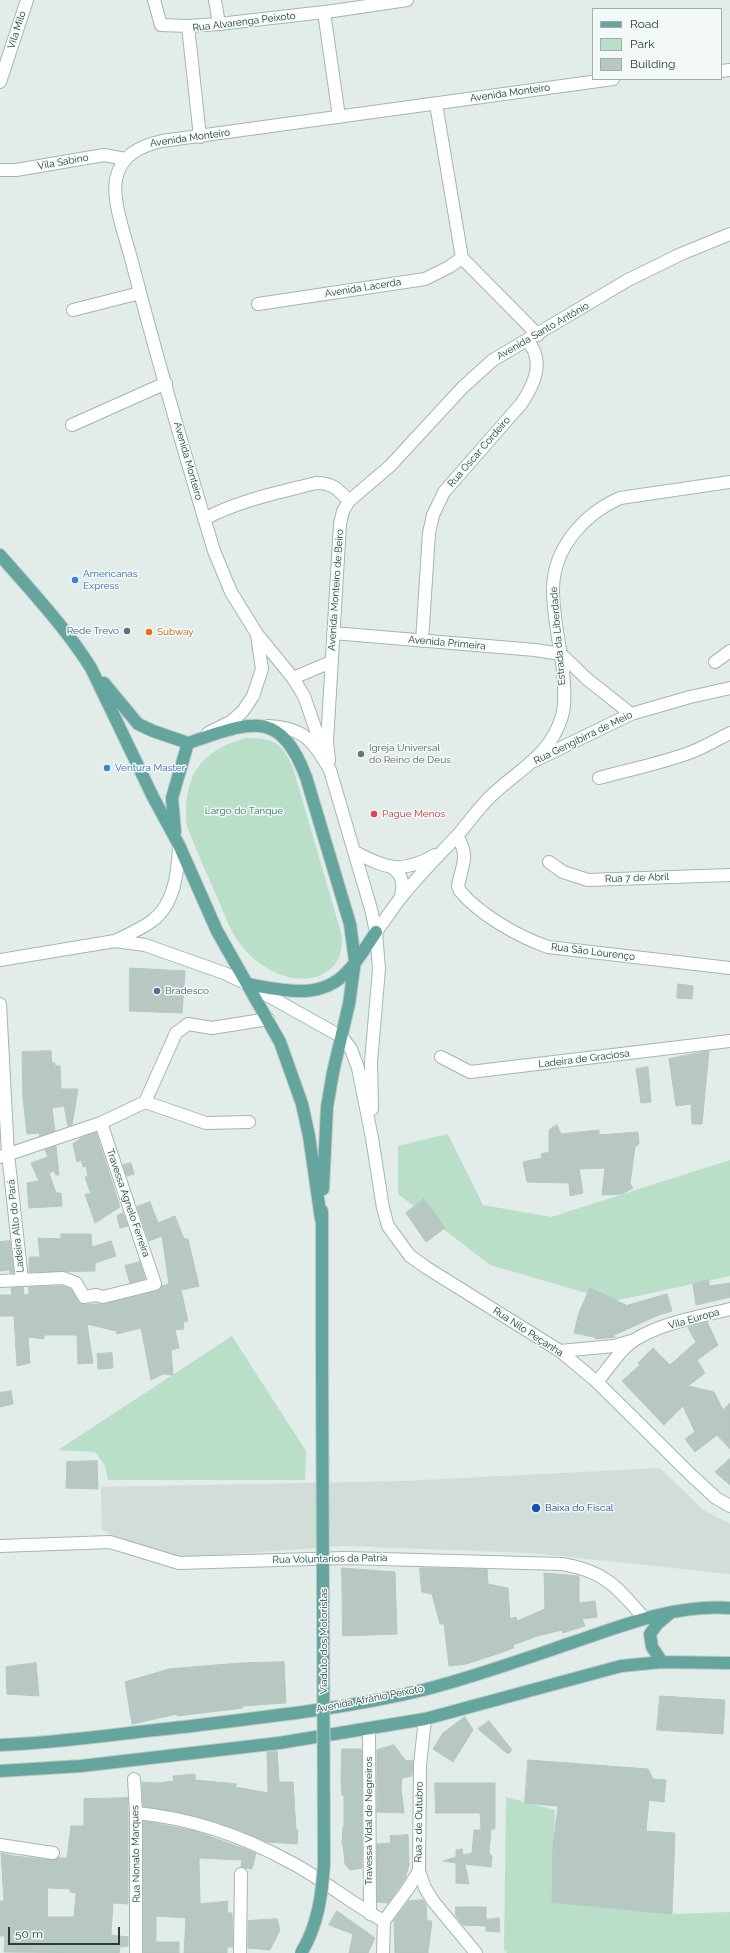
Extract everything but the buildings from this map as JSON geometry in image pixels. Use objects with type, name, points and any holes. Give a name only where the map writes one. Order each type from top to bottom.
[{"type":"main road","points":[[0,555],[58,622],[81,651],[91,668],[179,845],[217,931],[268,1019],[282,1049],[302,1104],[309,1136],[321,1219]]},
{"type":"main road","points":[[91,668],[138,724],[153,732],[188,743],[235,728],[268,726],[283,736],[299,759],[350,924],[356,961],[350,1004],[327,1107],[321,1219]]},
{"type":"main road","points":[[179,845],[174,827],[172,798],[188,743]]},
{"type":"main road","points":[[248,984],[286,991],[303,992],[337,982],[348,972],[376,932]]},
{"type":"main road","name":"Viaduto dos Motoristas","points":[[301,1953],[316,1918],[322,1894],[324,1864],[321,1219]]},
{"type":"main road","name":"Avenida Afrânio Peixoto","points":[[0,1745],[79,1739],[276,1716],[359,1703],[424,1690],[474,1675],[644,1618],[694,1610],[730,1608]]},
{"type":"main road","points":[[662,1662],[652,1647],[650,1634],[658,1623],[670,1613]]},
{"type":"main road","points":[[0,1771],[18,1771],[279,1743],[425,1719],[621,1666],[662,1662],[730,1662]]},
{"type":"main road","points":[[0,1779],[18,1771]]},
{"type":"street","name":"Vila Milo","points":[[0,82],[27,0]]},
{"type":"street","points":[[154,0],[161,25],[188,26]]},
{"type":"street","points":[[215,0],[219,24]]},
{"type":"street","name":"Rua Alvarenga Peixoto","points":[[200,136],[188,26],[219,24],[329,8],[407,0]]},
{"type":"street","points":[[329,8],[339,117]]},
{"type":"street","name":"Avenida Monteiro","points":[[257,634],[227,584],[204,519],[140,293],[116,193],[116,179],[121,164],[131,153],[145,145],[200,136],[606,80]]},
{"type":"street","points":[[436,104],[462,258],[533,337]]},
{"type":"street","name":"Vila Sabino","points":[[0,170],[16,170],[104,155],[125,159]]},
{"type":"street","name":"Avenida Santo Antônio","points":[[349,501],[390,466],[463,388],[493,360],[628,280],[680,254],[730,234]]},
{"type":"street","name":"Avenida Lacerda","points":[[258,304],[425,279],[449,267],[462,258]]},
{"type":"street","points":[[73,310],[140,293]]},
{"type":"street","name":"Rua Oscar Cordeiro","points":[[422,641],[429,533],[433,515],[444,492],[521,404],[531,390],[536,355],[533,337]]},
{"type":"street","points":[[72,425],[166,383]]},
{"type":"street","name":"Estrada da Liberdade","points":[[534,761],[550,744],[563,714],[564,681],[553,597],[554,575],[560,558],[576,529],[604,505],[620,498],[730,482]]},
{"type":"street","points":[[204,519],[227,507],[316,483],[333,485],[349,501]]},
{"type":"street","name":"Avenida Monteiro de Beiro","points":[[293,678],[332,662],[340,524],[343,511],[349,501]]},
{"type":"street","name":"Avenida Primeira","points":[[333,633],[535,650],[561,654]]},
{"type":"street","points":[[257,634],[293,678],[304,696],[314,721],[355,852],[376,932]]},
{"type":"street","points":[[188,743],[232,721],[243,711],[253,696],[262,669],[262,658],[257,634]]},
{"type":"street","points":[[715,662],[730,651]]},
{"type":"street","points":[[561,654],[587,679],[631,714]]},
{"type":"street","points":[[262,669],[279,659]]},
{"type":"street","points":[[330,770],[327,742],[332,662]]},
{"type":"street","name":"Rua Gengibirra de Meio","points":[[376,932],[401,897],[457,836],[488,799],[534,761],[631,714],[690,697],[730,688]]},
{"type":"street","points":[[268,726],[294,730],[307,737],[318,749],[330,770]]},
{"type":"street","points":[[599,778],[641,766],[666,761],[696,751],[730,733]]},
{"type":"street","name":"Rua São Lourenço","points":[[457,836],[463,844],[465,853],[465,864],[458,886],[460,891],[498,922],[527,939],[548,947],[730,968]]},
{"type":"street","points":[[0,960],[115,941],[142,928],[162,911],[169,899],[175,882],[179,845]]},
{"type":"street","name":"Rua Gengibirra de Meio","points":[[393,868],[421,862],[444,849]]},
{"type":"street","points":[[355,852],[372,861],[393,868],[400,874],[403,879],[401,897]]},
{"type":"street","name":"Rua 7 de Abril","points":[[549,862],[564,872],[588,880],[730,875]]},
{"type":"street","name":"Rua Nilo Peçanha","points":[[372,1138],[371,1062],[378,969],[376,932]]},
{"type":"street","points":[[115,941],[145,945],[164,950],[224,973],[248,984],[342,1037]]},
{"type":"street","name":"Ladeira Alto do Pará","points":[[0,1004],[4,1156],[22,1280]]},
{"type":"street","points":[[4,1156],[101,1123],[145,1102],[176,1033],[188,1024],[212,1028],[227,1027],[268,1019]]},
{"type":"street","name":"Rua Nilo Peçanha","points":[[342,1037],[351,1049],[358,1068],[372,1138],[384,1214],[388,1226],[410,1256],[560,1351],[597,1382],[716,1498],[730,1506]]},
{"type":"street","name":"Ladeira de Graciosa","points":[[441,1057],[470,1072],[730,1041]]},
{"type":"street","points":[[145,1102],[206,1123],[249,1122]]},
{"type":"street","name":"Travessa Agnelo Ferreira","points":[[22,1280],[63,1278],[71,1280],[76,1284],[84,1297],[96,1295],[103,1297],[155,1284],[101,1123]]},
{"type":"street","points":[[0,1281],[22,1280]]},
{"type":"street","name":"Vila Europa","points":[[560,1351],[614,1346],[636,1339],[675,1323],[730,1309]]},
{"type":"street","name":"Vila Europa","points":[[597,1382],[620,1353],[636,1339]]},
{"type":"street","name":"Rua Voluntarios da Patría","points":[[0,1546],[110,1542],[179,1563],[344,1558],[562,1564],[583,1567],[604,1578],[619,1589],[644,1618]]},
{"type":"street","name":"Rua 2 de Outubro","points":[[425,1719],[420,1765],[419,1871],[425,1888],[433,1901],[476,1953]]},
{"type":"street","name":"Travessa Vidal de Negreiros","points":[[369,1728],[370,1914]]},
{"type":"street","name":"Rua Nonato Marques","points":[[134,1779],[136,1813],[136,1953]]},
{"type":"street","points":[[136,1813],[166,1816],[195,1823],[255,1845],[293,1863],[370,1914],[384,1921]]},
{"type":"street","points":[[0,1845],[53,1853]]},
{"type":"street","points":[[383,1953],[384,1921],[419,1871]]},
{"type":"street","points":[[240,1953],[241,1874]]},
{"type":"shaded area","points":[[660,1468],[702,1509],[730,1524],[730,1574],[531,1553],[344,1546],[177,1558],[126,1542],[102,1530],[101,1487],[402,1481]]},
{"type":"green space","name":"Largo do Tanque","points":[[246,738],[263,739],[276,743],[285,752],[293,768],[342,936],[340,954],[336,964],[327,972],[317,977],[300,979],[281,975],[262,965],[250,956],[237,940],[231,929],[187,827],[187,795],[191,781],[197,769],[205,759],[216,751],[229,744]]},
{"type":"green space","points":[[448,1134],[483,1205],[551,1217],[730,1160],[730,1276],[614,1301],[490,1265],[398,1194],[398,1146]]},
{"type":"green space","points":[[232,1336],[306,1451],[305,1480],[108,1480],[105,1466],[95,1452],[58,1450]]},
{"type":"green space","points":[[506,1797],[555,1810],[552,1902],[672,1914],[730,1912],[730,1953],[507,1953],[504,1950]]},
{"type":"place","name":"Americanas Express","points":[[75,580]]},
{"type":"place","name":"Rede Trevo","points":[[127,631]]},
{"type":"place","name":"Subway","points":[[149,632]]},
{"type":"place","name":"Igreja Universal do Reino de Deus","points":[[361,754]]},
{"type":"place","name":"Ventura Master","points":[[107,768]]},
{"type":"place","name":"Pague Menos","points":[[374,814]]},
{"type":"place","name":"Bradesco","points":[[157,991]]},
{"type":"place","name":"Baixa do Fiscal","points":[[536,1508]]}]
